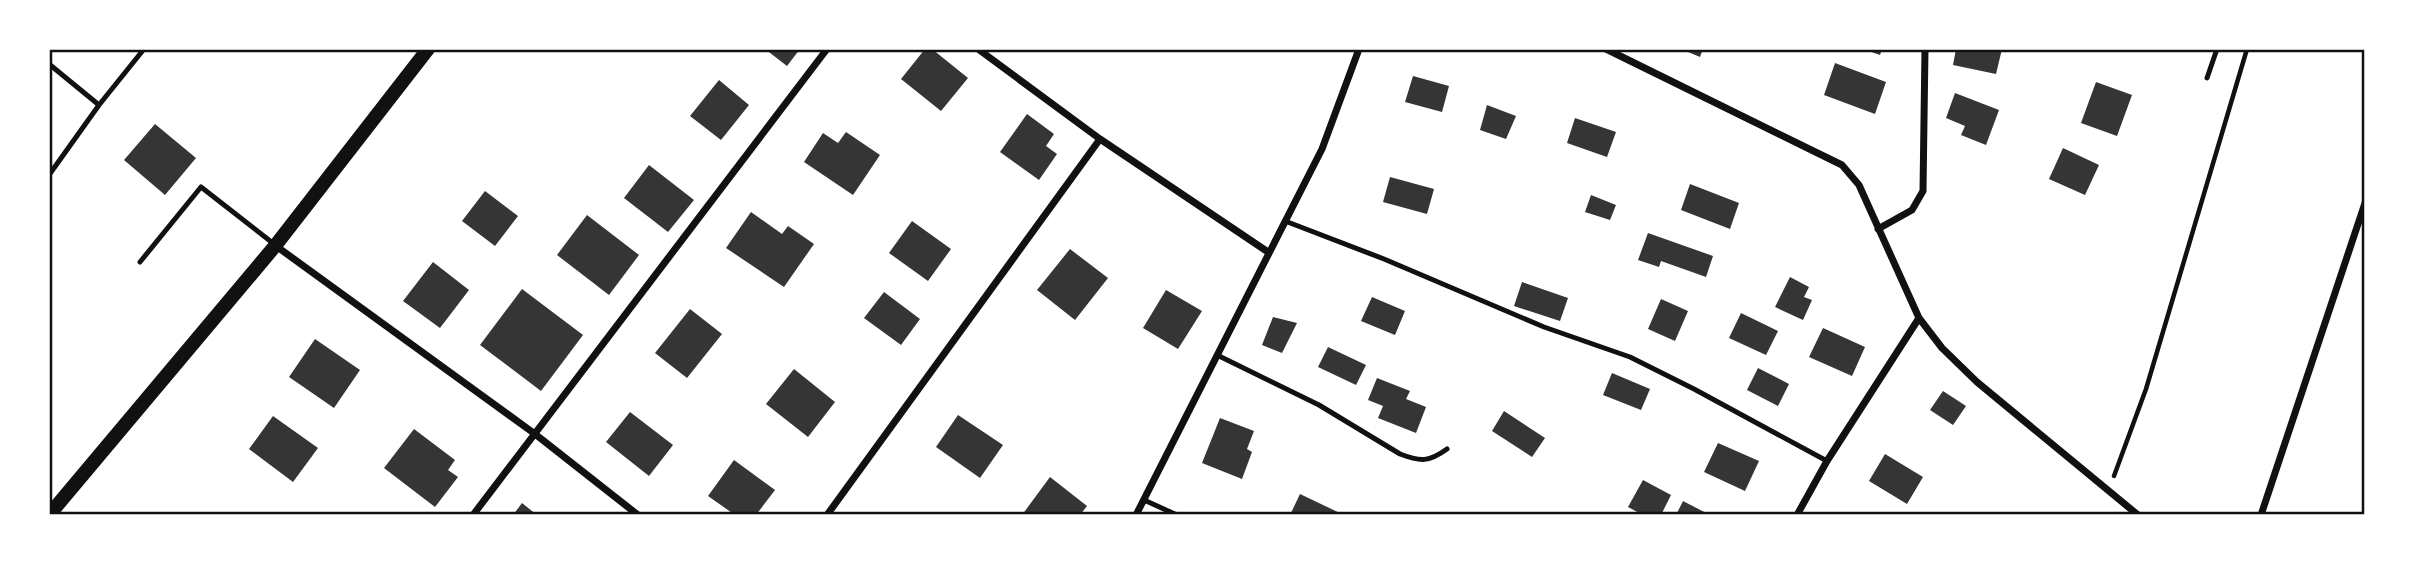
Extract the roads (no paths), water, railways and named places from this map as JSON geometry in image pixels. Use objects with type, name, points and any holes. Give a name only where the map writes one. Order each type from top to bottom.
[{"type":"main road","points":[[49,515],[275,246],[428,49]]},
{"type":"street","points":[[473,515],[827,49]]},
{"type":"street","points":[[978,49],[1100,139],[1268,252]]},
{"type":"street","points":[[1136,515],[1322,149],[1359,49]]},
{"type":"street","points":[[1606,49],[1842,165],[1859,185],[1919,318],[1942,348],[1977,382],[2138,515]]},
{"type":"street","points":[[1878,229],[1912,210],[1923,191],[1925,49]]},
{"type":"street","points":[[827,515],[1100,139]]},
{"type":"street","points":[[2261,515],[2365,203]]},
{"type":"street","points":[[275,246],[535,434],[638,515]]},
{"type":"street","points":[[1797,515],[1827,461],[1919,318]]},
{"type":"lane","points":[[49,175],[99,105],[144,49]]},
{"type":"lane","points":[[2207,78],[2217,49]]},
{"type":"lane","points":[[49,64],[99,105]]},
{"type":"lane","points":[[140,262],[201,187],[275,246]]},
{"type":"lane","points":[[1285,221],[1384,259],[1544,327],[1630,357],[1827,461]]},
{"type":"lane","points":[[1217,355],[1319,405],[1400,454],[1415,460],[1432,459],[1447,449]]},
{"type":"lane","points":[[1144,500],[1177,515]]}]
